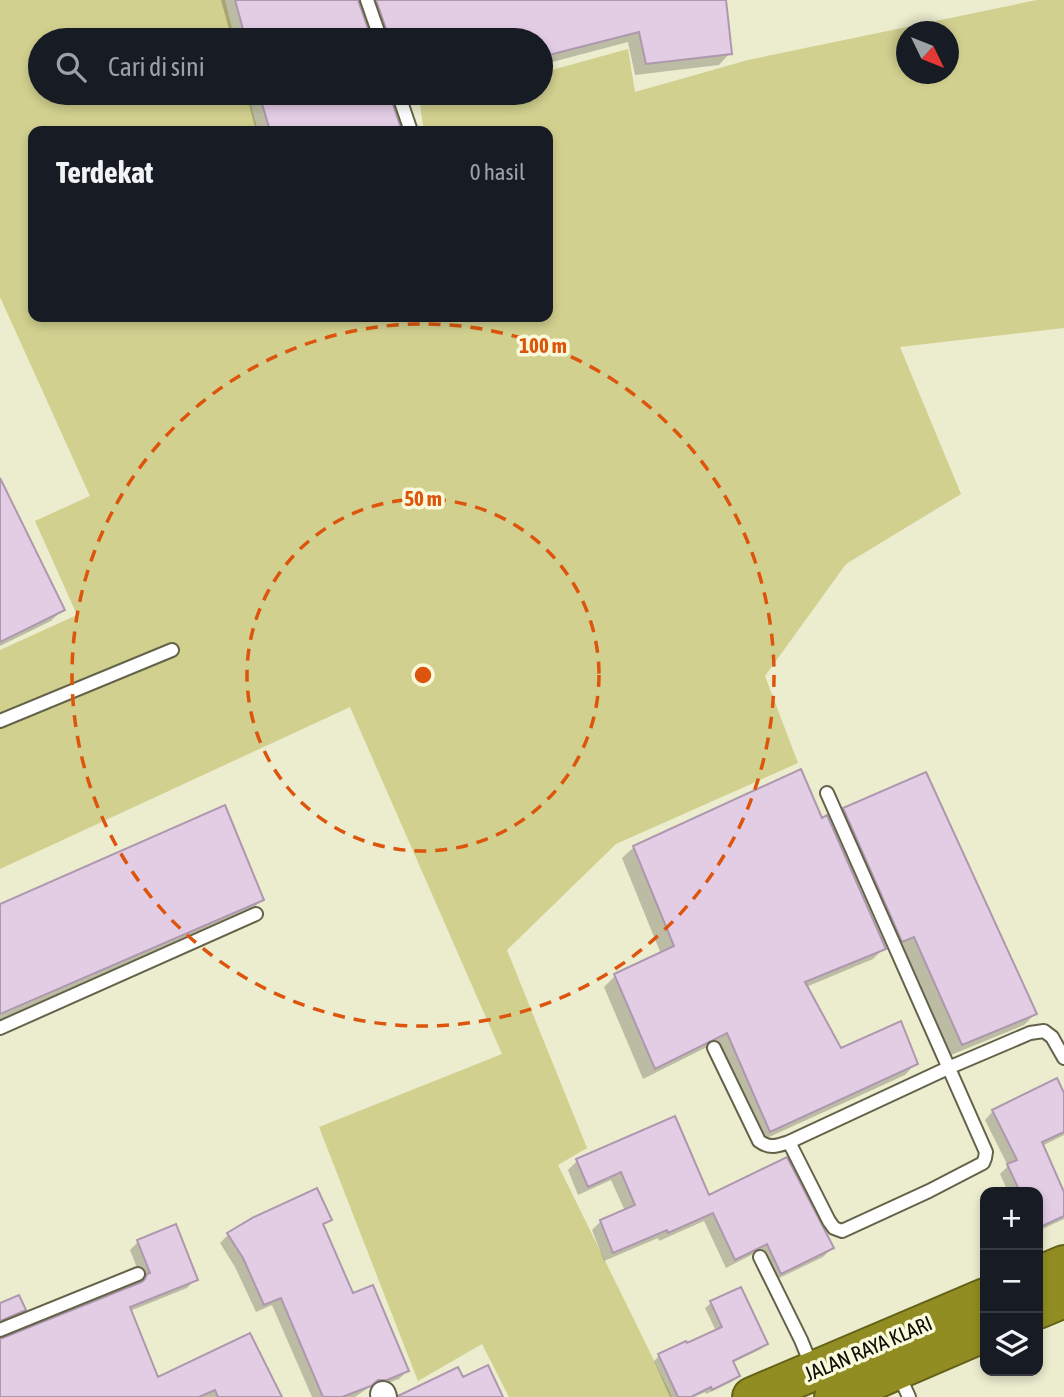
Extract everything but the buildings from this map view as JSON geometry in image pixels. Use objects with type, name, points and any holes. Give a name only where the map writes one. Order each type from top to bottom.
[{"type":"highway","points":[[1043,1274],[1064,1265]]},
{"type":"highway","points":[[1043,1307],[1064,1298]]},
{"type":"highway","name":"JALAN RAYA KLARI","points":[[824,1384],[980,1301]]},
{"type":"highway","name":"JALAN RAYA KLARI","points":[[752,1397],[824,1384],[903,1383],[980,1335]]},
{"type":"lane","points":[[367,0],[377,28]]},
{"type":"lane","points":[[402,105],[409,126]]},
{"type":"lane","points":[[0,721],[172,650]]},
{"type":"lane","points":[[789,1142],[828,1220],[834,1228],[842,1231],[983,1163],[986,1152],[827,793]]},
{"type":"lane","points":[[0,1028],[256,914]]},
{"type":"lane","points":[[714,1048],[759,1141],[774,1147],[1030,1033],[1044,1031],[1052,1037],[1064,1058]]},
{"type":"lane","points":[[760,1257],[824,1384]]},
{"type":"lane","points":[[0,1330],[138,1274]]},
{"type":"shaded area","points":[[0,0],[225,0],[232,28],[28,28],[28,105],[251,105],[257,126],[28,126],[28,322],[553,322],[553,126],[423,126],[420,105],[553,105],[553,70],[628,49],[635,92],[748,60],[896,29],[896,84],[959,84],[959,21],[936,21],[1037,0],[1064,0],[1064,328],[900,347],[961,494],[846,564],[765,676],[798,763],[616,844],[507,950],[587,1148],[558,1165],[672,1397],[509,1397],[482,1344],[418,1381],[319,1127],[502,1054],[350,707],[0,869],[0,650],[77,615],[35,521],[90,496],[0,297]]}]
